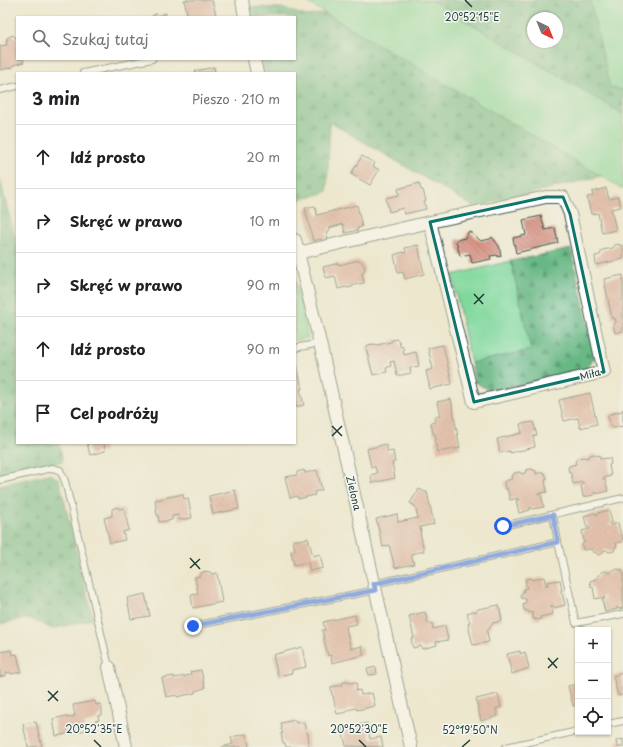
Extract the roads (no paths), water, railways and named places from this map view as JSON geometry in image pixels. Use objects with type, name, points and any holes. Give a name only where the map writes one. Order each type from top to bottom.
[{"type":"street","points":[[242,0],[245,16]]},
{"type":"street","points":[[254,60],[258,72]]},
{"type":"street","name":"Miła","points":[[298,253],[430,222],[546,197],[563,197],[570,214],[604,372],[474,402],[430,222]]},
{"type":"street","name":"Zielona","points":[[296,244],[320,343],[411,747]]},
{"type":"street","points":[[109,667],[126,747]]},
{"type":"lane","points":[[88,72],[147,60]]},
{"type":"lane","points":[[0,90],[16,86]]},
{"type":"lane","points":[[296,348],[320,343]]},
{"type":"lane","points":[[0,480],[52,468],[60,470],[65,481],[109,667]]},
{"type":"lane","points":[[503,526],[623,498]]},
{"type":"lane","points":[[553,515],[576,623],[623,614]]},
{"type":"lane","points":[[193,626],[375,587],[558,542]]},
{"type":"lane","points":[[611,723],[623,721]]},
{"type":"lane","points":[[506,747],[575,732]]}]
